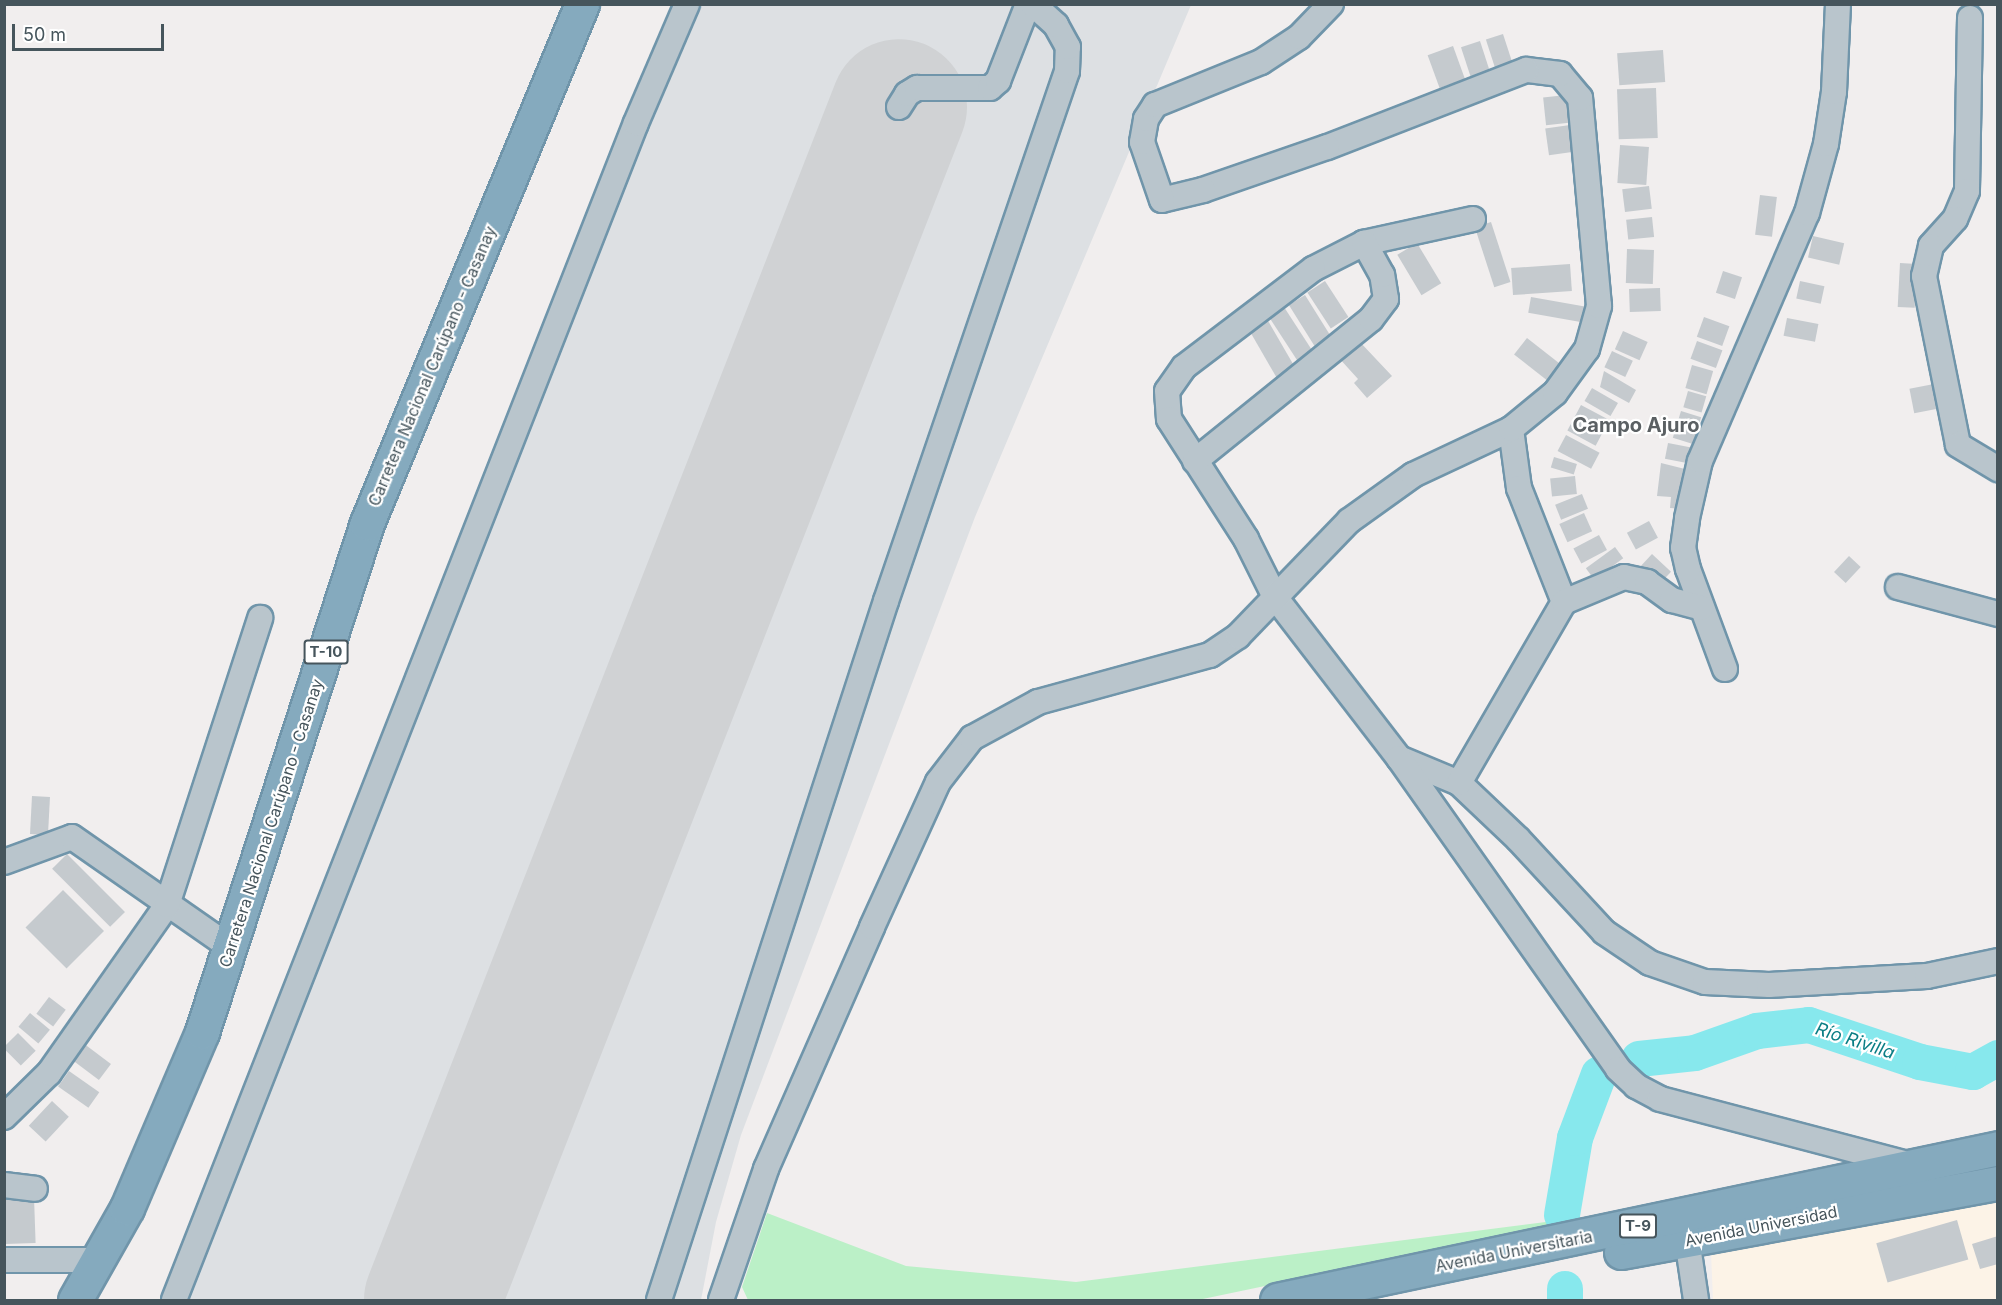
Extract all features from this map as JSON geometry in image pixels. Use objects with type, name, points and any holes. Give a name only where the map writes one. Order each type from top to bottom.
[{"type":"highway","name":"Carretera Nacional Carúpano - Casanay","points":[[75,1300],[99,1260],[165,1125],[231,948],[367,523],[582,4]]},
{"type":"highway","name":"Avenida Universitaria","points":[[1277,1300],[1686,1228],[1913,1165],[1998,1148]]},
{"type":"highway","name":"Avenida Universidad","points":[[1525,1271],[1686,1228],[1998,1183]]},
{"type":"highway","name":"Avenida Universitaria","points":[[1388,1300],[1525,1271]]},
{"type":"street","points":[[174,1300],[636,123],[687,4]]},
{"type":"street","points":[[659,1300],[886,601],[1067,71],[1068,47],[1056,25],[1030,4],[998,81],[990,88],[917,88],[907,94],[899,107]]},
{"type":"street","points":[[720,1300],[766,1169],[872,927],[938,782],[972,738],[1038,702],[1210,655],[1238,636],[1349,521],[1413,475],[1511,429],[1555,393],[1587,349],[1599,306],[1580,98],[1560,74],[1526,70],[1327,147],[1203,190],[1162,200],[1142,142],[1146,119],[1155,105],[1262,62],[1299,37],[1331,4]]},
{"type":"street","points":[[1725,669],[1701,608],[1683,548],[1700,460],[1807,213],[1832,103],[1838,4]]},
{"type":"street","points":[[1970,18],[1967,191],[1955,219],[1931,246],[1924,276],[1958,445],[1998,468]]},
{"type":"street","points":[[1473,219],[1364,243],[1313,268],[1184,367],[1167,391],[1169,419],[1246,539],[1275,597],[1399,758],[1618,1069],[1636,1086],[1660,1099],[1913,1165]]},
{"type":"street","points":[[1195,460],[1371,319],[1386,299],[1382,275],[1364,243]]},
{"type":"street","points":[[1511,429],[1519,488],[1564,602]]},
{"type":"street","points":[[1459,783],[1564,602],[1624,577],[1647,582],[1672,600],[1701,608]]},
{"type":"street","points":[[1898,587],[1998,614]]},
{"type":"street","points":[[4,1117],[49,1073],[167,905],[260,618]]},
{"type":"street","points":[[1399,758],[1459,783],[1518,839],[1604,932],[1650,963],[1705,982],[1769,985],[1927,976],[1996,965]]},
{"type":"street","points":[[4,862],[72,837],[231,948]]},
{"type":"street","points":[[4,1185],[35,1189]]},
{"type":"street","points":[[1686,1228],[1696,1300]]},
{"type":"street","points":[[4,1260],[99,1260]]},
{"type":"shaded area","points":[[675,5],[1191,5],[975,517],[741,1135],[716,1222],[701,1300],[167,1300]]},
{"type":"shaded area","points":[[1997,1197],[1997,1300],[1713,1300],[1711,1252]]},
{"type":"green space","points":[[767,1213],[906,1266],[1076,1282],[1601,1215],[1198,1300],[748,1300],[742,1287]]},
{"type":"building","points":[[1503,34],[1512,62],[1495,67],[1486,40]]},
{"type":"building","points":[[1480,41],[1490,71],[1471,78],[1461,47]]},
{"type":"building","points":[[1453,46],[1465,79],[1440,88],[1428,55]]},
{"type":"building","points":[[1663,50],[1665,82],[1619,85],[1617,53]]},
{"type":"building","points":[[1656,88],[1658,138],[1619,139],[1617,89]]},
{"type":"building","points":[[1566,95],[1569,123],[1546,125],[1543,97]]},
{"type":"building","points":[[1570,125],[1574,152],[1549,155],[1545,128]]},
{"type":"building","points":[[1620,145],[1649,147],[1646,185],[1617,183]]},
{"type":"building","points":[[1649,186],[1652,209],[1625,212],[1622,189]]},
{"type":"building","points":[[1760,195],[1777,197],[1772,237],[1755,235]]},
{"type":"building","points":[[1652,217],[1654,237],[1628,240],[1626,220]]},
{"type":"building","points":[[1491,222],[1510,282],[1494,287],[1475,227]]},
{"type":"building","points":[[1813,236],[1844,243],[1839,265],[1808,257]]},
{"type":"building","points":[[1417,243],[1441,283],[1421,295],[1397,255]]},
{"type":"building","points":[[1627,249],[1654,250],[1653,284],[1626,283]]},
{"type":"building","points":[[1900,263],[1917,264],[1915,308],[1898,307]]},
{"type":"building","points":[[1570,264],[1572,291],[1513,295],[1511,268]]},
{"type":"building","points":[[1723,271],[1742,277],[1735,299],[1716,293]]},
{"type":"building","points":[[1325,281],[1348,317],[1331,329],[1307,292]]},
{"type":"building","points":[[1800,281],[1824,286],[1821,304],[1796,299]]},
{"type":"building","points":[[1660,288],[1661,311],[1630,312],[1629,289]]},
{"type":"building","points":[[1305,295],[1332,338],[1316,348],[1289,305]]},
{"type":"building","points":[[1531,297],[1586,307],[1583,322],[1528,313]]},
{"type":"building","points":[[1284,307],[1313,351],[1298,361],[1269,317]]},
{"type":"building","points":[[1704,317],[1729,326],[1722,346],[1697,337]]},
{"type":"building","points":[[1787,318],[1818,324],[1815,342],[1784,336]]},
{"type":"building","points":[[1267,319],[1296,370],[1278,381],[1249,330]]},
{"type":"building","points":[[1623,331],[1648,342],[1640,360],[1615,349]]},
{"type":"building","points":[[1527,338],[1564,367],[1551,383],[1514,355]]},
{"type":"building","points":[[1359,341],[1392,376],[1367,398],[1354,383],[1358,379],[1339,358]]},
{"type":"building","points":[[1697,341],[1722,350],[1716,368],[1691,359]]},
{"type":"building","points":[[1612,351],[1633,361],[1625,377],[1604,367]]},
{"type":"building","points":[[1692,365],[1713,371],[1707,394],[1685,388]]},
{"type":"building","points":[[1604,371],[1636,390],[1629,403],[1600,387]]},
{"type":"building","points":[[1934,384],[1939,409],[1914,413],[1909,389]]},
{"type":"building","points":[[1592,388],[1618,403],[1610,416],[1584,401]]},
{"type":"building","points":[[1688,391],[1706,396],[1702,413],[1683,407]]},
{"type":"building","points":[[1581,405],[1609,420],[1596,446],[1567,431]]},
{"type":"building","points":[[1681,411],[1701,417],[1693,444],[1673,438]]},
{"type":"building","points":[[1566,435],[1600,453],[1591,469],[1558,451]]},
{"type":"building","points":[[1668,443],[1693,448],[1689,463],[1665,459]]},
{"type":"building","points":[[1554,457],[1577,464],[1574,475],[1551,468]]},
{"type":"building","points":[[1661,463],[1689,470],[1685,509],[1670,508],[1671,497],[1657,496]]},
{"type":"building","points":[[1575,476],[1577,494],[1552,497],[1550,479]]},
{"type":"building","points":[[1582,494],[1588,509],[1561,520],[1555,505]]},
{"type":"building","points":[[1584,513],[1592,531],[1567,542],[1559,524]]},
{"type":"building","points":[[1649,521],[1658,538],[1636,550],[1627,533]]},
{"type":"building","points":[[1599,535],[1607,550],[1581,564],[1573,549]]},
{"type":"building","points":[[1615,547],[1623,558],[1594,579],[1586,568]]},
{"type":"building","points":[[1652,554],[1671,572],[1659,584],[1640,566]]},
{"type":"building","points":[[1849,556],[1861,567],[1846,583],[1834,572]]},
{"type":"building","points":[[32,796],[50,797],[48,835],[30,834]]},
{"type":"building","points":[[67,854],[125,912],[110,927],[52,869]]},
{"type":"building","points":[[63,890],[104,931],[67,968],[26,927]]},
{"type":"building","points":[[49,997],[66,1010],[53,1026],[36,1014]]},
{"type":"building","points":[[30,1013],[50,1030],[38,1044],[18,1027]]},
{"type":"building","points":[[18,1033],[36,1051],[21,1066],[4,1049]]},
{"type":"building","points":[[83,1043],[111,1064],[99,1080],[71,1059]]},
{"type":"building","points":[[69,1071],[99,1092],[88,1108],[58,1087]]},
{"type":"building","points":[[52,1101],[69,1117],[46,1142],[29,1126]]},
{"type":"building","points":[[34,1197],[36,1243],[6,1244],[4,1198]]},
{"type":"building","points":[[1957,1220],[1968,1259],[1888,1283],[1876,1243]]},
{"type":"building","points":[[1998,1236],[1998,1264],[1980,1269],[1972,1244]]},
{"type":"waterway","name":"Río Rivilla","points":[[1639,1059],[1695,1053],[1757,1031],[1809,1025],[1920,1062],[1973,1072],[1998,1058]]},
{"type":"waterway","name":"Río Rivilla","points":[[1562,1215],[1575,1138],[1599,1074]]},
{"type":"waterway","name":"Río Rivilla","points":[[1565,1289],[1565,1300]]},
{"type":"runway","points":[[432,1300],[899,107]]},
{"type":"district","name":"Campo Ajuro","points":[[1636,425]]}]
